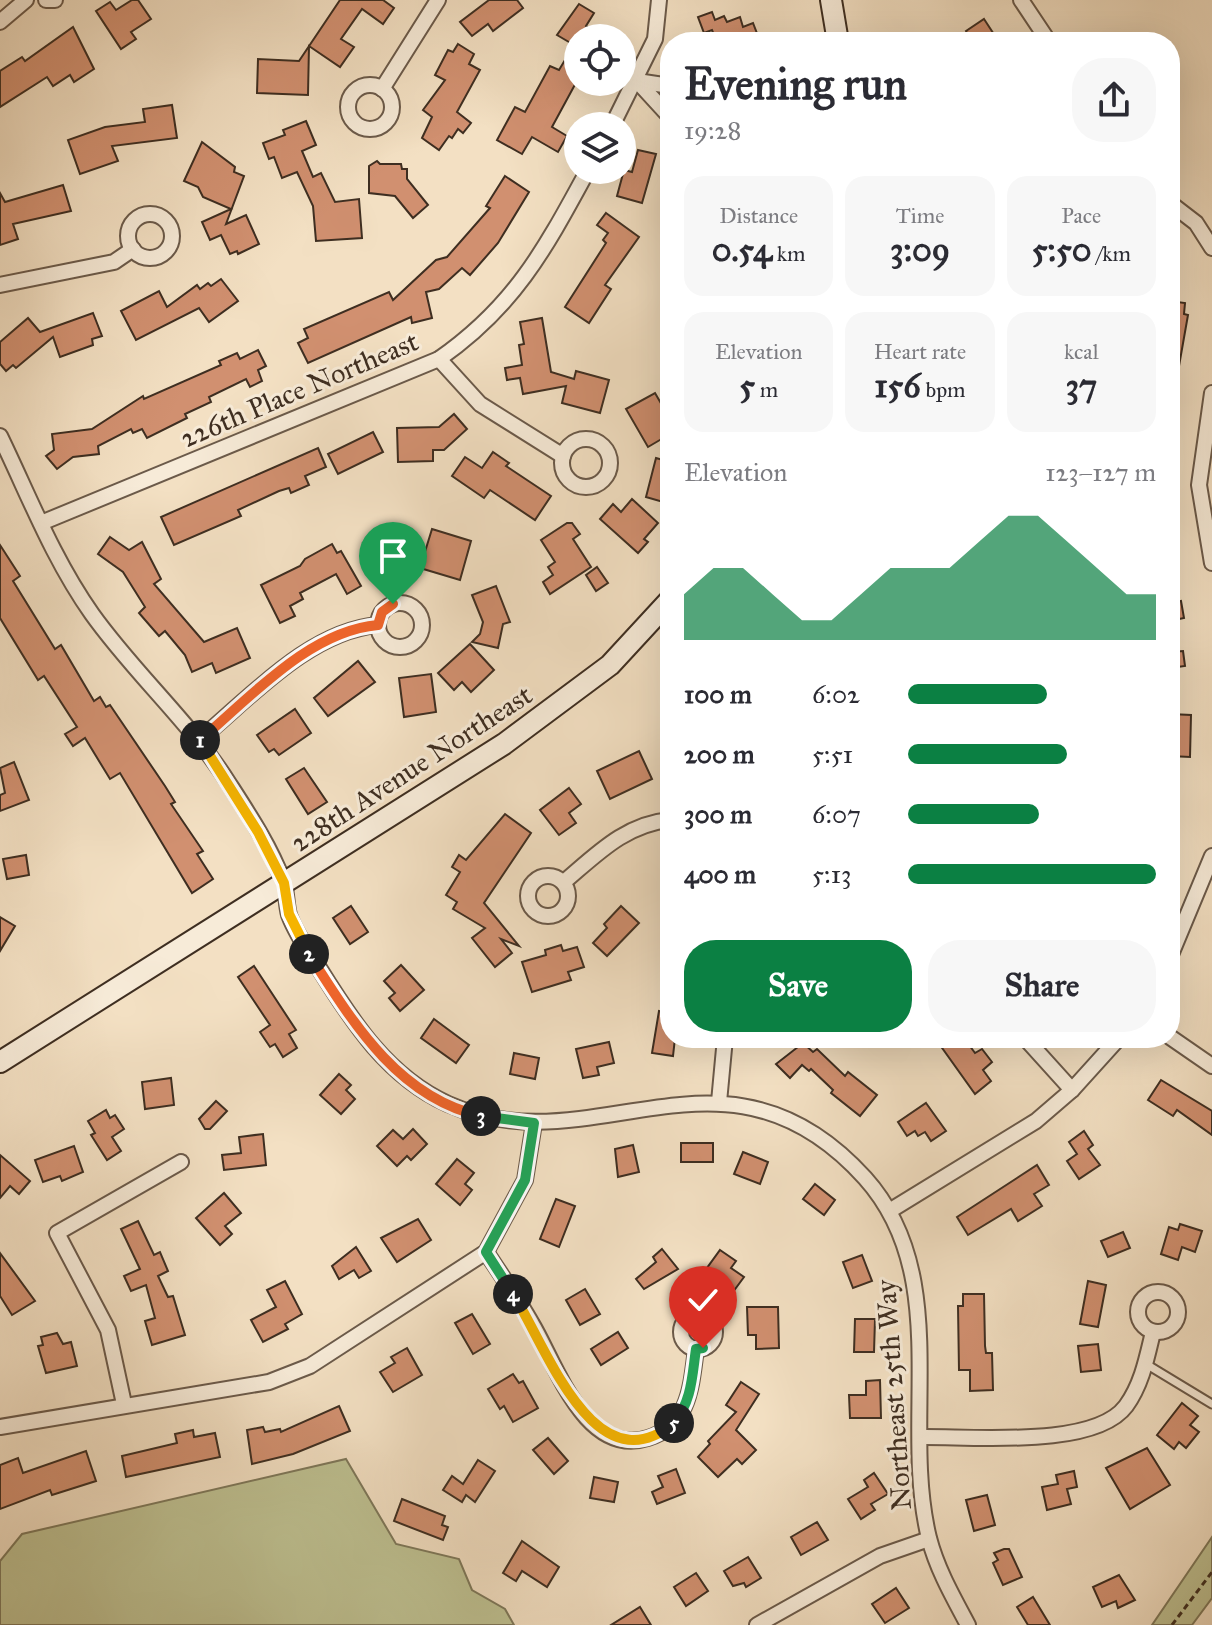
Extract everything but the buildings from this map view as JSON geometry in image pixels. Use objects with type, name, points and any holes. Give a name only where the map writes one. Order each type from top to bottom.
[{"type":"main road","points":[[831,0],[836,32]]},
{"type":"main road","name":"228th Avenue Northeast","points":[[0,1062],[564,702],[610,665],[660,611]]},
{"type":"street","points":[[0,22],[26,0]]},
{"type":"street","points":[[46,0],[55,0]]},
{"type":"street","points":[[382,89],[438,0]]},
{"type":"street","points":[[620,112],[655,39],[659,0]]},
{"type":"street","points":[[1021,0],[1042,32]]},
{"type":"street","points":[[637,81],[660,84]]},
{"type":"street","points":[[637,81],[660,106]]},
{"type":"street","name":"226th Place Northeast","points":[[41,523],[439,359],[469,338],[525,280],[580,184]]},
{"type":"street","points":[[1180,211],[1196,223],[1212,248]]},
{"type":"street","points":[[0,285],[114,262],[133,249]]},
{"type":"street","points":[[439,359],[480,404],[563,456]]},
{"type":"street","points":[[1212,393],[1199,485],[1212,563]]},
{"type":"street","name":"Northeast 25th Way","points":[[0,436],[65,572],[92,614],[199,740],[258,832],[284,883],[289,914],[302,942],[346,1011],[395,1070],[447,1103],[475,1114],[534,1123],[694,1102],[719,1102],[755,1109],[815,1134],[842,1154],[891,1210],[906,1245],[917,1305],[920,1469],[929,1539],[944,1580],[968,1625]]},
{"type":"street","points":[[199,740],[319,646],[343,634],[378,625]]},
{"type":"street","points":[[564,882],[617,837],[636,827],[660,822]]},
{"type":"street","points":[[1180,933],[1212,857]]},
{"type":"street","points":[[1180,1044],[1212,1066]]},
{"type":"street","points":[[719,1102],[724,1048]]},
{"type":"street","points":[[1034,1048],[1072,1090]]},
{"type":"street","points":[[891,1210],[1003,1144],[1072,1090],[1110,1048]]},
{"type":"street","points":[[0,1427],[269,1382],[310,1366],[486,1252],[525,1180],[534,1123]]},
{"type":"street","points":[[124,1404],[108,1330],[57,1233],[181,1162]]},
{"type":"street","points":[[486,1252],[532,1323],[572,1399],[606,1434],[622,1441],[639,1441],[672,1425],[684,1410],[690,1394],[696,1349]]},
{"type":"street","points":[[920,1437],[1086,1432],[1115,1417],[1125,1407],[1146,1364],[1153,1332]]},
{"type":"street","points":[[757,1625],[880,1556],[929,1539]]},
{"type":"lane","points":[[1146,1364],[1212,1404]]},
{"type":"path","points":[[1172,1625],[1212,1572]]},
{"type":"green space","points":[[346,1459],[396,1544],[459,1559],[472,1590],[505,1609],[514,1625],[0,1625],[0,1561],[22,1534]]},
{"type":"green space","points":[[1212,1537],[1212,1598],[1192,1625],[1152,1625]]},
{"type":"route","points":[[393,604],[382,612],[378,625],[343,634],[296,660],[199,740],[258,832],[284,883],[289,914],[302,942],[372,1046],[395,1070],[447,1103],[501,1120],[534,1123],[525,1180],[486,1252],[532,1323],[572,1399],[590,1421],[606,1434],[622,1441],[639,1441],[658,1435],[672,1425],[684,1410],[690,1394],[696,1349],[703,1348]]}]
